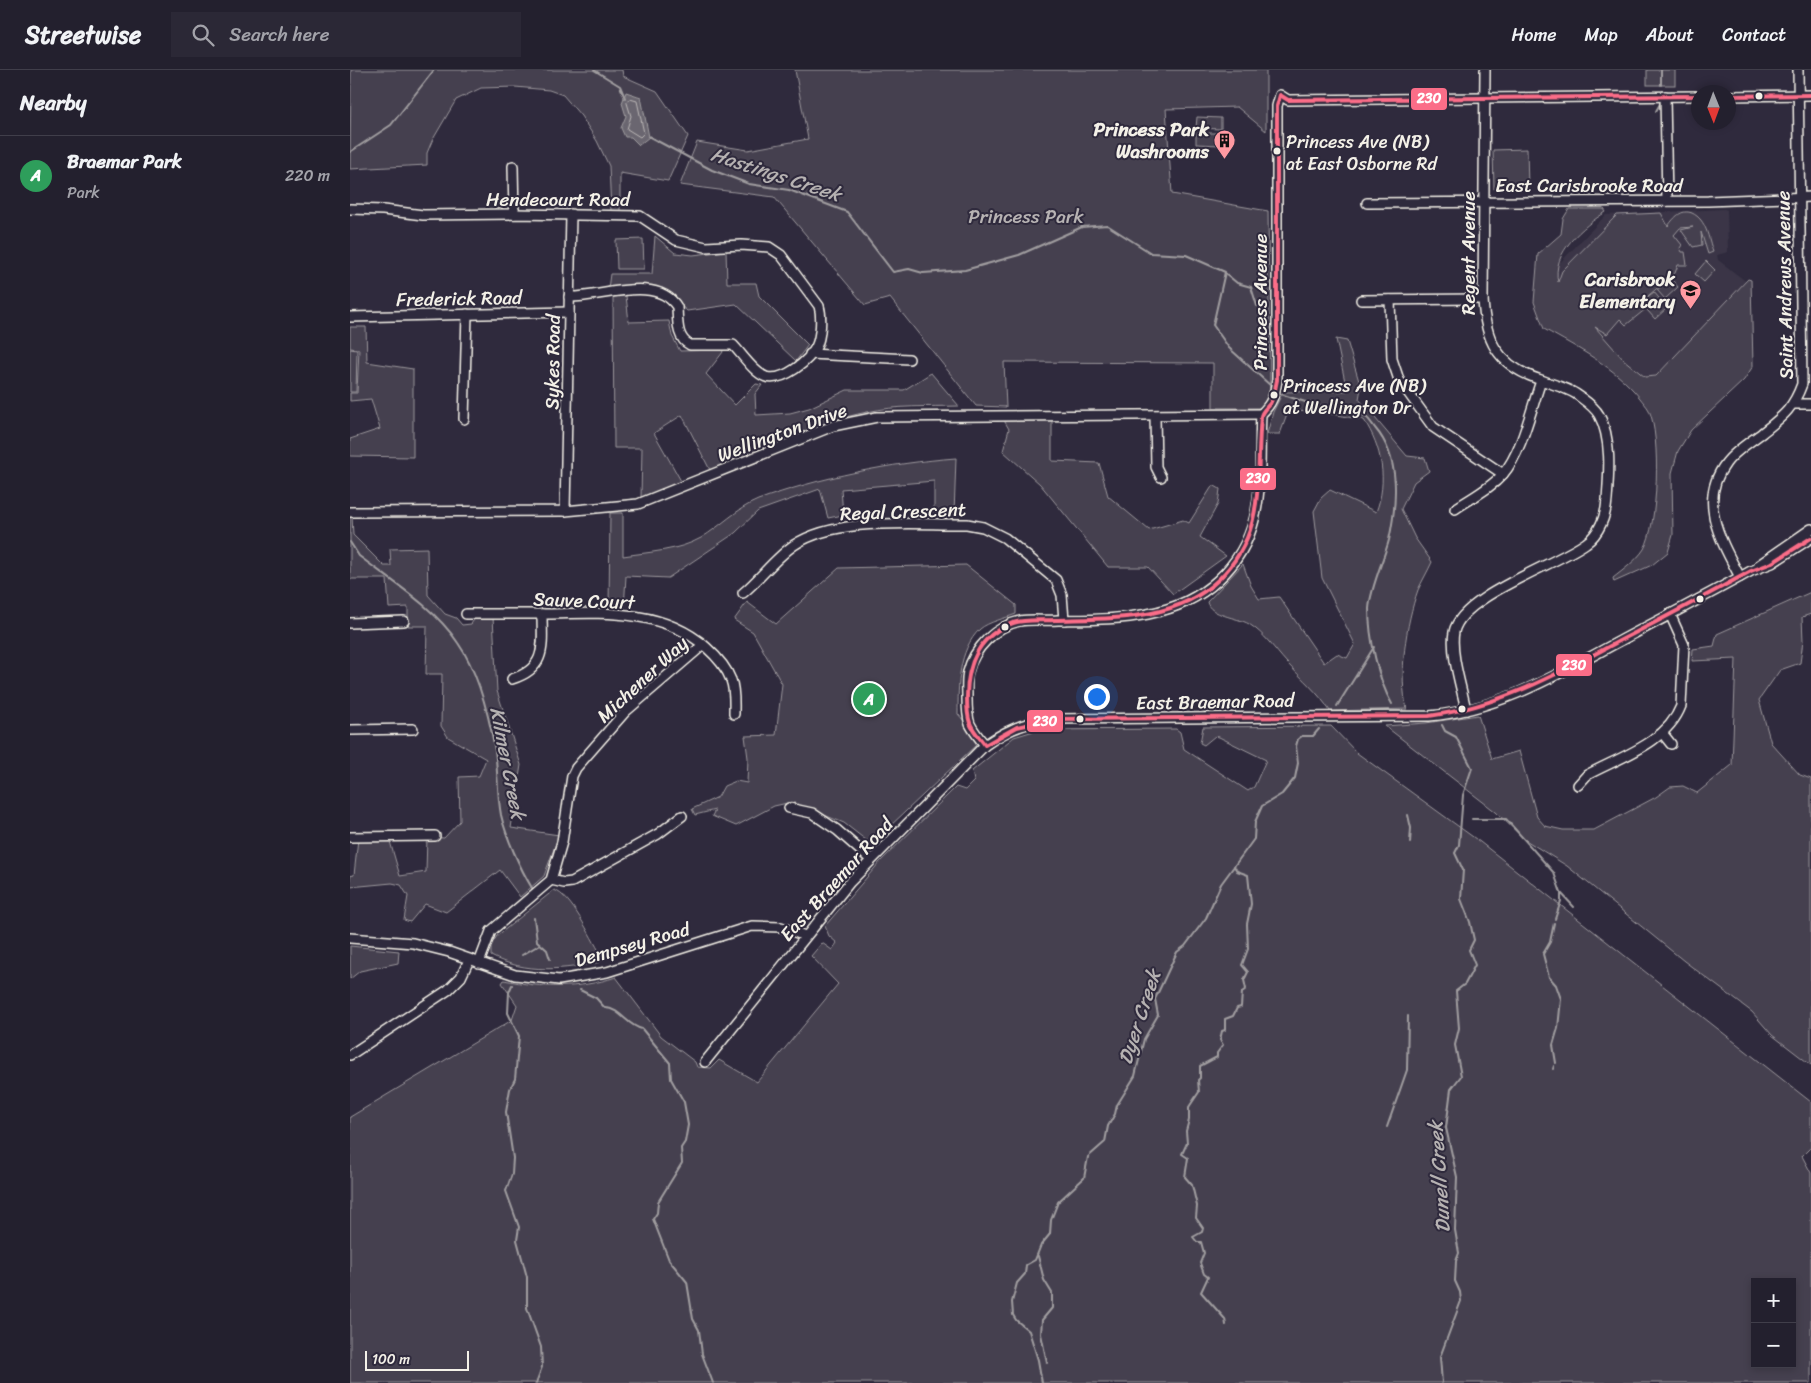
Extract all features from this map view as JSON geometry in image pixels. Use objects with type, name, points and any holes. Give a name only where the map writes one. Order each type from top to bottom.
[{"type":"street","name":"Regent Avenue","points":[[1466,710],[1453,646],[1454,629],[1458,620],[1475,604],[1587,543],[1604,518],[1607,501],[1608,455],[1605,433],[1598,414],[1586,401],[1569,390],[1519,372],[1500,356],[1488,339],[1484,320],[1483,299],[1485,70]]},
{"type":"street","name":"Saint Andrews Avenue","points":[[1740,577],[1716,527],[1712,502],[1714,491],[1727,462],[1795,404],[1802,384],[1798,70]]},
{"type":"street","points":[[1736,96],[1811,95]]},
{"type":"street","name":"Princess Avenue","points":[[1261,414],[1268,408],[1275,394],[1277,380],[1277,106],[1280,96],[1288,100],[1484,99]]},
{"type":"street","points":[[1665,96],[1667,200]]},
{"type":"street","points":[[1484,99],[1691,96]]},
{"type":"street","points":[[513,166],[514,214]]},
{"type":"street","name":"East Carisbrooke Road","points":[[1367,203],[1811,197]]},
{"type":"street","name":"Hendecourt Road","points":[[350,209],[383,210],[423,215],[572,214],[640,216],[676,240],[706,247],[741,245],[769,247],[781,255],[819,306],[822,314],[816,347],[810,354]]},
{"type":"street","name":"Sykes Road","points":[[565,511],[572,214]]},
{"type":"street","points":[[569,297],[648,289],[662,292],[677,307],[680,336],[684,342],[690,345],[733,345],[761,375],[767,378],[778,378],[794,371],[810,354],[909,359]]},
{"type":"street","points":[[1361,300],[1483,299]]},
{"type":"street","points":[[1390,300],[1392,359],[1399,380],[1433,427],[1503,474]]},
{"type":"street","points":[[1801,303],[1811,303]]},
{"type":"street","name":"Frederick Road","points":[[350,317],[569,312]]},
{"type":"street","points":[[464,419],[467,314]]},
{"type":"street","points":[[1455,509],[1495,482],[1513,460],[1541,381]]},
{"type":"street","points":[[1795,404],[1811,404]]},
{"type":"street","points":[[986,746],[970,723],[967,712],[968,672],[978,651],[995,632],[1019,621],[1151,614],[1188,601],[1218,580],[1243,547],[1256,518],[1261,485],[1261,414]]},
{"type":"street","name":"Wellington Drive","points":[[350,512],[565,511],[638,504],[833,426],[878,417],[1261,414]]},
{"type":"street","points":[[1155,416],[1156,467],[1160,477]]},
{"type":"street","name":"Regal Crescent","points":[[743,593],[760,580],[791,547],[820,533],[844,526],[968,524],[983,527],[1005,538],[1056,580],[1062,595],[1064,620]]},
{"type":"street","name":"East Braemar Road","points":[[705,1062],[805,936],[871,860],[986,746],[1018,727],[1048,720],[1429,716],[1466,710],[1497,702],[1527,690],[1751,571],[1811,529]]},
{"type":"street","name":"East Braemar Road","points":[[1751,571],[1772,563],[1811,538]]},
{"type":"street","name":"Sauve Court","points":[[466,614],[600,613],[651,619],[670,624],[692,635],[726,669],[732,682],[734,714]]},
{"type":"street","points":[[512,679],[524,675],[535,666],[542,653],[542,614]]},
{"type":"street","points":[[1578,785],[1587,774],[1663,734],[1674,721],[1681,706],[1684,678],[1684,645],[1670,614]]},
{"type":"street","points":[[350,623],[404,621]]},
{"type":"street","name":"Michener Way","points":[[551,880],[562,842],[572,776],[576,768],[625,712],[703,645]]},
{"type":"street","points":[[350,730],[413,729]]},
{"type":"street","points":[[1663,734],[1671,744]]},
{"type":"street","points":[[789,808],[812,813],[837,830],[871,860]]},
{"type":"street","points":[[479,963],[491,931],[551,880],[564,883],[572,882],[658,834],[682,816]]},
{"type":"street","points":[[350,837],[435,836]]},
{"type":"street","name":"Dempsey Road","points":[[350,938],[413,943],[503,972],[531,978],[571,979],[608,972],[752,926],[781,927],[805,936]]},
{"type":"street","points":[[350,1055],[448,990],[461,977],[469,960]]},
{"type":"shaded area","points":[[1727,210],[1728,252],[1717,255],[1718,260],[1748,283],[1648,383],[1554,301],[1550,273],[1606,215]]},
{"type":"green space","points":[[351,70],[622,70],[623,76],[657,91],[688,136],[668,181],[620,173],[620,211],[611,211],[609,166],[597,141],[581,116],[563,95],[549,90],[515,87],[481,88],[456,100],[432,141],[427,153],[427,165],[350,169]]},
{"type":"green space","name":"Princess Park","points":[[795,70],[1266,70],[1266,131],[1237,107],[1166,109],[1172,194],[1268,211],[1270,394],[1265,405],[1259,408],[1213,408],[1213,363],[1004,362],[1006,407],[976,406],[890,298],[865,305],[774,197],[680,185],[697,142],[748,150],[808,139]]},
{"type":"green space","points":[[1647,70],[1675,70],[1675,85],[1647,85]]},
{"type":"green space","points":[[1197,117],[1221,118],[1221,129],[1196,128]]},
{"type":"green space","points":[[1196,133],[1221,133],[1220,145],[1196,144]]},
{"type":"green space","points":[[1527,149],[1528,188],[1494,189],[1493,150]]},
{"type":"green space","points":[[1569,209],[1604,209],[1606,212],[1579,233],[1564,251],[1557,271],[1558,282],[1562,271],[1617,215],[1661,213],[1668,226],[1678,215],[1688,212],[1697,216],[1704,225],[1713,252],[1708,254],[1701,232],[1702,245],[1693,247],[1681,230],[1693,227],[1680,228],[1674,235],[1682,245],[1680,248],[1682,252],[1685,252],[1687,265],[1678,265],[1675,273],[1642,301],[1654,292],[1667,308],[1655,319],[1647,310],[1658,299],[1626,325],[1620,319],[1607,334],[1595,327],[1623,359],[1645,377],[1656,376],[1748,279],[1751,280],[1753,366],[1744,380],[1691,430],[1678,451],[1672,473],[1673,535],[1668,552],[1652,565],[1614,582],[1613,578],[1630,565],[1641,553],[1649,537],[1655,501],[1656,480],[1653,422],[1649,410],[1640,398],[1619,377],[1583,351],[1544,329],[1534,302],[1538,254],[1561,234],[1563,219]]},
{"type":"green space","points":[[655,236],[675,253],[693,255],[726,251],[727,283],[756,283],[759,296],[808,345],[796,361],[736,304],[687,311],[663,290],[608,289],[610,274],[652,274]]},
{"type":"green space","points":[[643,239],[644,269],[617,269],[616,240]]},
{"type":"green space","points":[[1706,261],[1715,270],[1704,282],[1695,274]]},
{"type":"green space","points":[[1671,279],[1678,287],[1665,299],[1657,290]]},
{"type":"green space","points":[[613,296],[626,296],[629,322],[669,321],[672,336],[680,351],[722,350],[723,352],[706,374],[735,405],[756,384],[762,385],[755,394],[756,415],[790,413],[809,408],[847,390],[904,390],[931,373],[959,406],[890,408],[867,412],[808,430],[710,470],[682,415],[654,433],[681,481],[641,498],[642,448],[614,448]]},
{"type":"green space","points":[[350,327],[366,327],[367,362],[413,369],[413,457],[350,456],[350,439],[380,429],[371,399],[350,401],[350,393],[357,393],[359,349],[350,348]]},
{"type":"green space","points":[[1336,339],[1347,341],[1361,388],[1359,399],[1407,456],[1425,458],[1429,471],[1414,482],[1401,509],[1415,538],[1432,562],[1418,590],[1407,633],[1403,681],[1407,709],[1330,711],[1260,632],[1249,624],[1218,613],[1209,607],[1207,602],[1243,564],[1251,586],[1259,599],[1279,597],[1324,663],[1337,654],[1347,658],[1355,644],[1322,578],[1314,511],[1321,498],[1330,490],[1376,512],[1382,488],[1382,476],[1379,453],[1375,441],[1364,420],[1315,411],[1288,412],[1280,434],[1267,434],[1273,412],[1283,392],[1347,391]]},
{"type":"green space","points":[[350,349],[357,350],[356,392],[350,392]]},
{"type":"green space","points":[[1002,417],[1052,417],[1052,461],[1099,463],[1108,496],[1149,530],[1183,520],[1189,523],[1213,485],[1220,489],[1218,504],[1200,537],[1226,556],[1173,594],[1148,567],[1108,567],[1040,484],[1003,451],[1009,429]]},
{"type":"green space","points":[[956,458],[954,515],[934,515],[934,481],[841,489],[843,515],[828,518],[820,489],[758,511],[735,533],[668,578],[626,576],[624,609],[609,608],[610,513],[623,513],[623,556],[663,550],[683,546],[701,538],[758,500],[806,484],[881,467]]},
{"type":"green space","points":[[350,516],[352,516],[353,535],[384,566],[391,566],[390,549],[427,548],[428,595],[445,614],[456,618],[462,625],[471,624],[476,617],[493,617],[497,691],[521,765],[511,828],[559,835],[544,876],[520,897],[500,870],[446,912],[425,904],[410,922],[404,920],[408,896],[401,885],[392,883],[350,887],[350,876],[354,875],[358,839],[389,838],[400,876],[426,872],[427,837],[444,838],[460,821],[459,777],[479,776],[486,759],[448,737],[441,726],[442,674],[426,674],[427,626],[408,626],[408,607],[389,608],[387,579],[350,579]]},
{"type":"green space","points":[[966,565],[1016,605],[1016,614],[992,622],[980,629],[967,647],[963,658],[959,680],[958,714],[977,736],[976,745],[871,844],[844,823],[792,802],[774,806],[736,826],[712,816],[715,810],[695,815],[692,809],[718,797],[724,786],[736,781],[747,783],[748,758],[745,736],[776,735],[782,684],[753,632],[734,620],[747,602],[776,624],[839,568]]},
{"type":"green space","points":[[1811,592],[1811,614],[1802,617],[1803,641],[1800,663],[1780,670],[1759,700],[1771,743],[1800,775],[1811,779],[1811,1065],[1772,1035],[1752,1012],[1684,961],[1567,866],[1524,839],[1496,812],[1385,726],[1426,723],[1478,715],[1492,759],[1519,751],[1537,817],[1545,826],[1563,830],[1594,830],[1656,797],[1670,787],[1683,786],[1697,793],[1732,765],[1736,659],[1692,661],[1693,649],[1714,646],[1717,634]]},
{"type":"green space","points":[[1331,726],[1357,753],[1480,842],[1811,1102],[1811,1147],[1802,1156],[1811,1173],[1811,1383],[350,1383],[350,1117],[512,1020],[517,1005],[502,983],[504,980],[532,985],[574,986],[616,977],[661,1036],[695,1062],[697,1067],[711,1068],[719,1060],[757,1082],[838,984],[811,956],[822,943],[832,950],[837,943],[829,936],[825,926],[880,862],[956,787],[965,790],[974,781],[972,771],[1014,737],[1037,730],[1176,729],[1180,732],[1184,749],[1248,791],[1254,787],[1266,760],[1219,737],[1215,736],[1204,745],[1200,743],[1203,727]]},
{"type":"green space","points":[[554,890],[561,894],[574,908],[601,954],[600,962],[573,967],[545,969],[517,966],[491,956],[491,945],[497,936]]},
{"type":"green space","points":[[350,946],[399,951],[398,963],[360,971],[350,979]]},
{"type":"water","points":[[626,92],[641,97],[649,137],[639,145],[631,137],[625,137],[621,128],[626,116],[622,103]]},
{"type":"waterway","name":"Hastings Creek","points":[[350,152],[391,125],[434,70]]},
{"type":"waterway","name":"Hastings Creek","points":[[594,70],[620,86],[625,98]]},
{"type":"waterway","points":[[1661,70],[1661,85]]},
{"type":"waterway","points":[[1656,111],[1661,102]]},
{"type":"waterway","name":"Hastings Creek","points":[[648,136],[712,170],[749,184],[789,190],[847,212],[893,272],[909,269],[923,273],[965,270],[1019,255],[1082,227],[1107,225],[1151,253],[1186,255],[1225,272],[1213,325],[1229,348],[1271,386]]},
{"type":"waterway","points":[[1225,273],[1237,283],[1251,287],[1257,306]]},
{"type":"waterway","name":"Hastings Creek","points":[[1281,394],[1297,400],[1365,416],[1383,440],[1389,453],[1395,481],[1394,511],[1389,540],[1374,583],[1369,609],[1375,658],[1382,683],[1392,704]]},
{"type":"waterway","name":"Kilmer Creek","points":[[350,542],[359,556],[412,596],[437,618],[458,643],[472,668],[490,723],[495,750],[503,824],[514,852],[532,888]]},
{"type":"waterway","points":[[1337,706],[1374,647]]},
{"type":"waterway","name":"Dunell Creek","points":[[1442,725],[1445,731],[1456,737],[1472,768],[1463,795],[1459,845],[1455,853],[1463,870],[1461,899],[1470,922],[1474,940],[1469,950],[1475,965],[1465,984],[1456,991],[1459,1028],[1455,1045],[1461,1076],[1451,1089],[1446,1128],[1457,1177],[1455,1230],[1459,1253],[1456,1261],[1455,1281],[1460,1292],[1461,1301],[1440,1357],[1442,1383]]},
{"type":"waterway","name":"Dyer Creek","points":[[1042,1383],[1038,1360],[1029,1331],[1013,1315],[1012,1302],[1017,1283],[1025,1274],[1026,1265],[1035,1260],[1041,1245],[1050,1234],[1051,1220],[1058,1202],[1084,1178],[1088,1157],[1105,1142],[1108,1126],[1115,1114],[1117,1105],[1135,1076],[1144,1039],[1158,1015],[1155,999],[1177,952],[1185,946],[1206,918],[1221,884],[1254,839],[1255,822],[1262,806],[1282,794],[1295,778],[1298,763],[1296,746],[1298,739],[1302,736],[1313,736],[1319,729]]},
{"type":"waterway","points":[[1408,815],[1411,828],[1410,843]]},
{"type":"waterway","points":[[1472,819],[1506,819],[1554,873],[1561,893],[1574,907]]},
{"type":"waterway","points":[[1226,1325],[1225,1319],[1201,1292],[1208,1277],[1204,1274],[1200,1263],[1204,1253],[1201,1242],[1197,1242],[1193,1237],[1202,1232],[1203,1228],[1196,1218],[1197,1206],[1192,1185],[1185,1177],[1188,1158],[1182,1154],[1187,1143],[1186,1131],[1189,1120],[1189,1107],[1199,1092],[1200,1066],[1217,1057],[1217,1053],[1223,1045],[1220,1040],[1222,1031],[1225,1030],[1225,1019],[1233,1016],[1237,1008],[1241,1007],[1242,992],[1246,989],[1244,980],[1248,972],[1242,965],[1248,949],[1247,924],[1251,904],[1248,875],[1237,871],[1234,866]]},
{"type":"waterway","points":[[1555,919],[1561,901],[1561,893]]},
{"type":"waterway","name":"Kilmer Creek","points":[[534,918],[537,941],[547,950],[550,959]]},
{"type":"waterway","points":[[1554,923],[1550,942],[1543,954],[1549,977],[1556,985],[1561,999],[1558,1028],[1553,1045],[1556,1063]]},
{"type":"waterway","points":[[522,955],[539,945]]},
{"type":"waterway","points":[[512,985],[509,992],[508,1013],[519,1036],[515,1079],[510,1089],[506,1112],[513,1158],[512,1174],[506,1191],[519,1227],[517,1240],[527,1277],[527,1308],[541,1347],[542,1367],[536,1383]]},
{"type":"waterway","name":"Kilmer Creek","points":[[580,990],[596,998],[605,1008],[615,1011],[642,1029],[670,1063],[671,1079],[684,1102],[688,1125],[685,1142],[681,1148],[682,1163],[658,1202],[657,1213],[653,1219],[669,1260],[687,1282],[693,1319],[699,1330],[702,1354],[713,1383]]},
{"type":"waterway","points":[[1387,1127],[1407,1070],[1408,1016]]},
{"type":"waterway","points":[[1038,1256],[1044,1280],[1052,1293],[1052,1308],[1042,1320],[1041,1334],[1047,1363]]},
{"type":"transit line","name":"230","points":[[1691,96],[1288,100],[1280,95],[1277,106],[1277,380],[1271,402],[1261,415],[1256,503],[1245,543],[1234,562],[1218,580],[1201,594],[1182,604],[1162,611],[1119,618],[1023,621],[1001,628],[991,635],[977,652],[969,673],[967,707],[969,720],[985,745],[1017,727],[1053,719],[1429,716],[1455,711],[1481,705],[1553,676],[1751,571],[1772,563],[1811,538]]},
{"type":"transit line","name":"230","points":[[1736,96],[1811,95]]},
{"type":"place","name":"Princess Ave (NB) at East Osborne Rd","points":[[1277,151]]},
{"type":"place","name":"Princess Park Washrooms","points":[[1225,159]]},
{"type":"place","name":"Carisbrook Elementary","points":[[1691,309]]},
{"type":"place","name":"Princess Ave (NB) at Wellington Dr","points":[[1274,395]]},
{"type":"place","name":"Braemar Park","points":[[869,699]]}]
